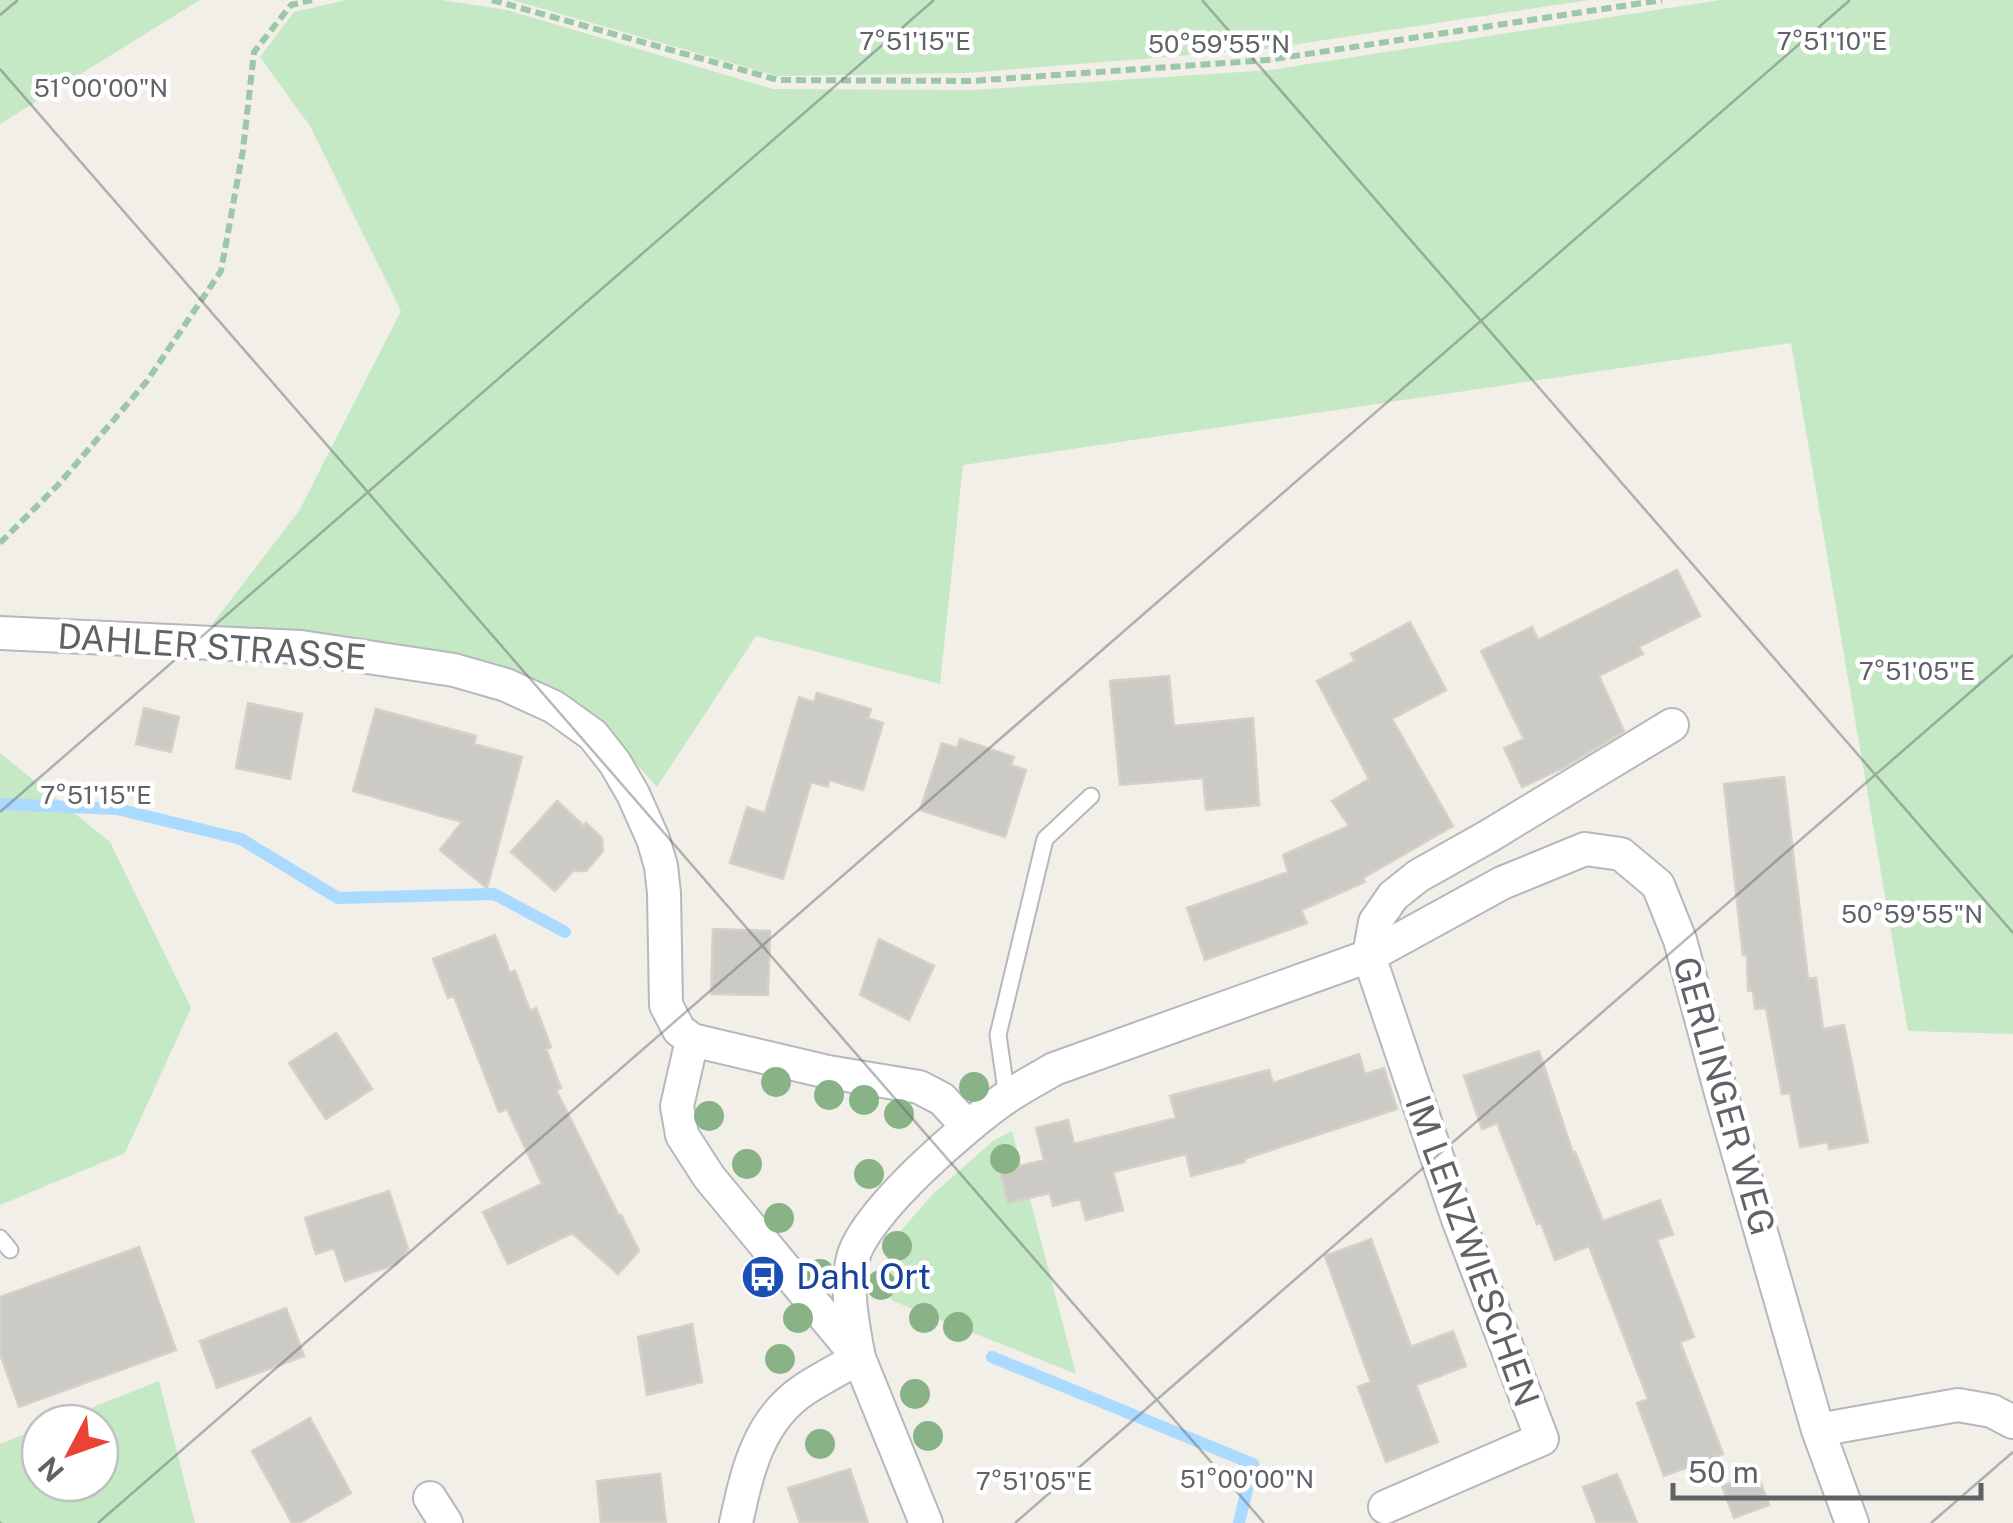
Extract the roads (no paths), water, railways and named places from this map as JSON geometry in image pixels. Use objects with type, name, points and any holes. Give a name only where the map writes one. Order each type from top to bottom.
[{"type":"street","name":"DAHLER STRASSE","points":[[0,632],[301,647],[454,670],[506,685],[554,706],[593,736],[615,763],[653,839],[664,893],[666,1005],[679,1030],[692,1040]]},
{"type":"street","points":[[1369,956],[1375,922],[1392,896],[1418,876],[1672,725]]},
{"type":"street","name":"GERLINGER WEG","points":[[859,1358],[850,1295],[853,1255],[859,1242],[898,1193],[967,1126],[1007,1097],[1054,1069],[1369,956],[1502,883],[1585,849],[1621,854],[1658,886],[1680,940],[1818,1430],[1852,1523]]},
{"type":"street","name":"IM LENZWIESCHEN","points":[[1369,956],[1458,1219],[1542,1439],[1385,1507]]},
{"type":"street","points":[[926,1523],[859,1358],[709,1177],[682,1135],[677,1106],[692,1040],[828,1072],[919,1088],[942,1100],[967,1126]]},
{"type":"street","points":[[736,1523],[755,1448],[770,1421],[802,1391],[859,1358]]},
{"type":"street","points":[[1818,1430],[1958,1404],[1992,1411],[2013,1422]]},
{"type":"lane","points":[[1007,1097],[998,1035],[1045,839],[1091,796]]},
{"type":"waterway","points":[[0,804],[117,809],[241,839],[338,898],[494,894],[565,932]]},
{"type":"waterway","points":[[992,1357],[1253,1464],[1239,1523]]},
{"type":"place","name":"Dahl Ort","points":[[763,1277]]}]
